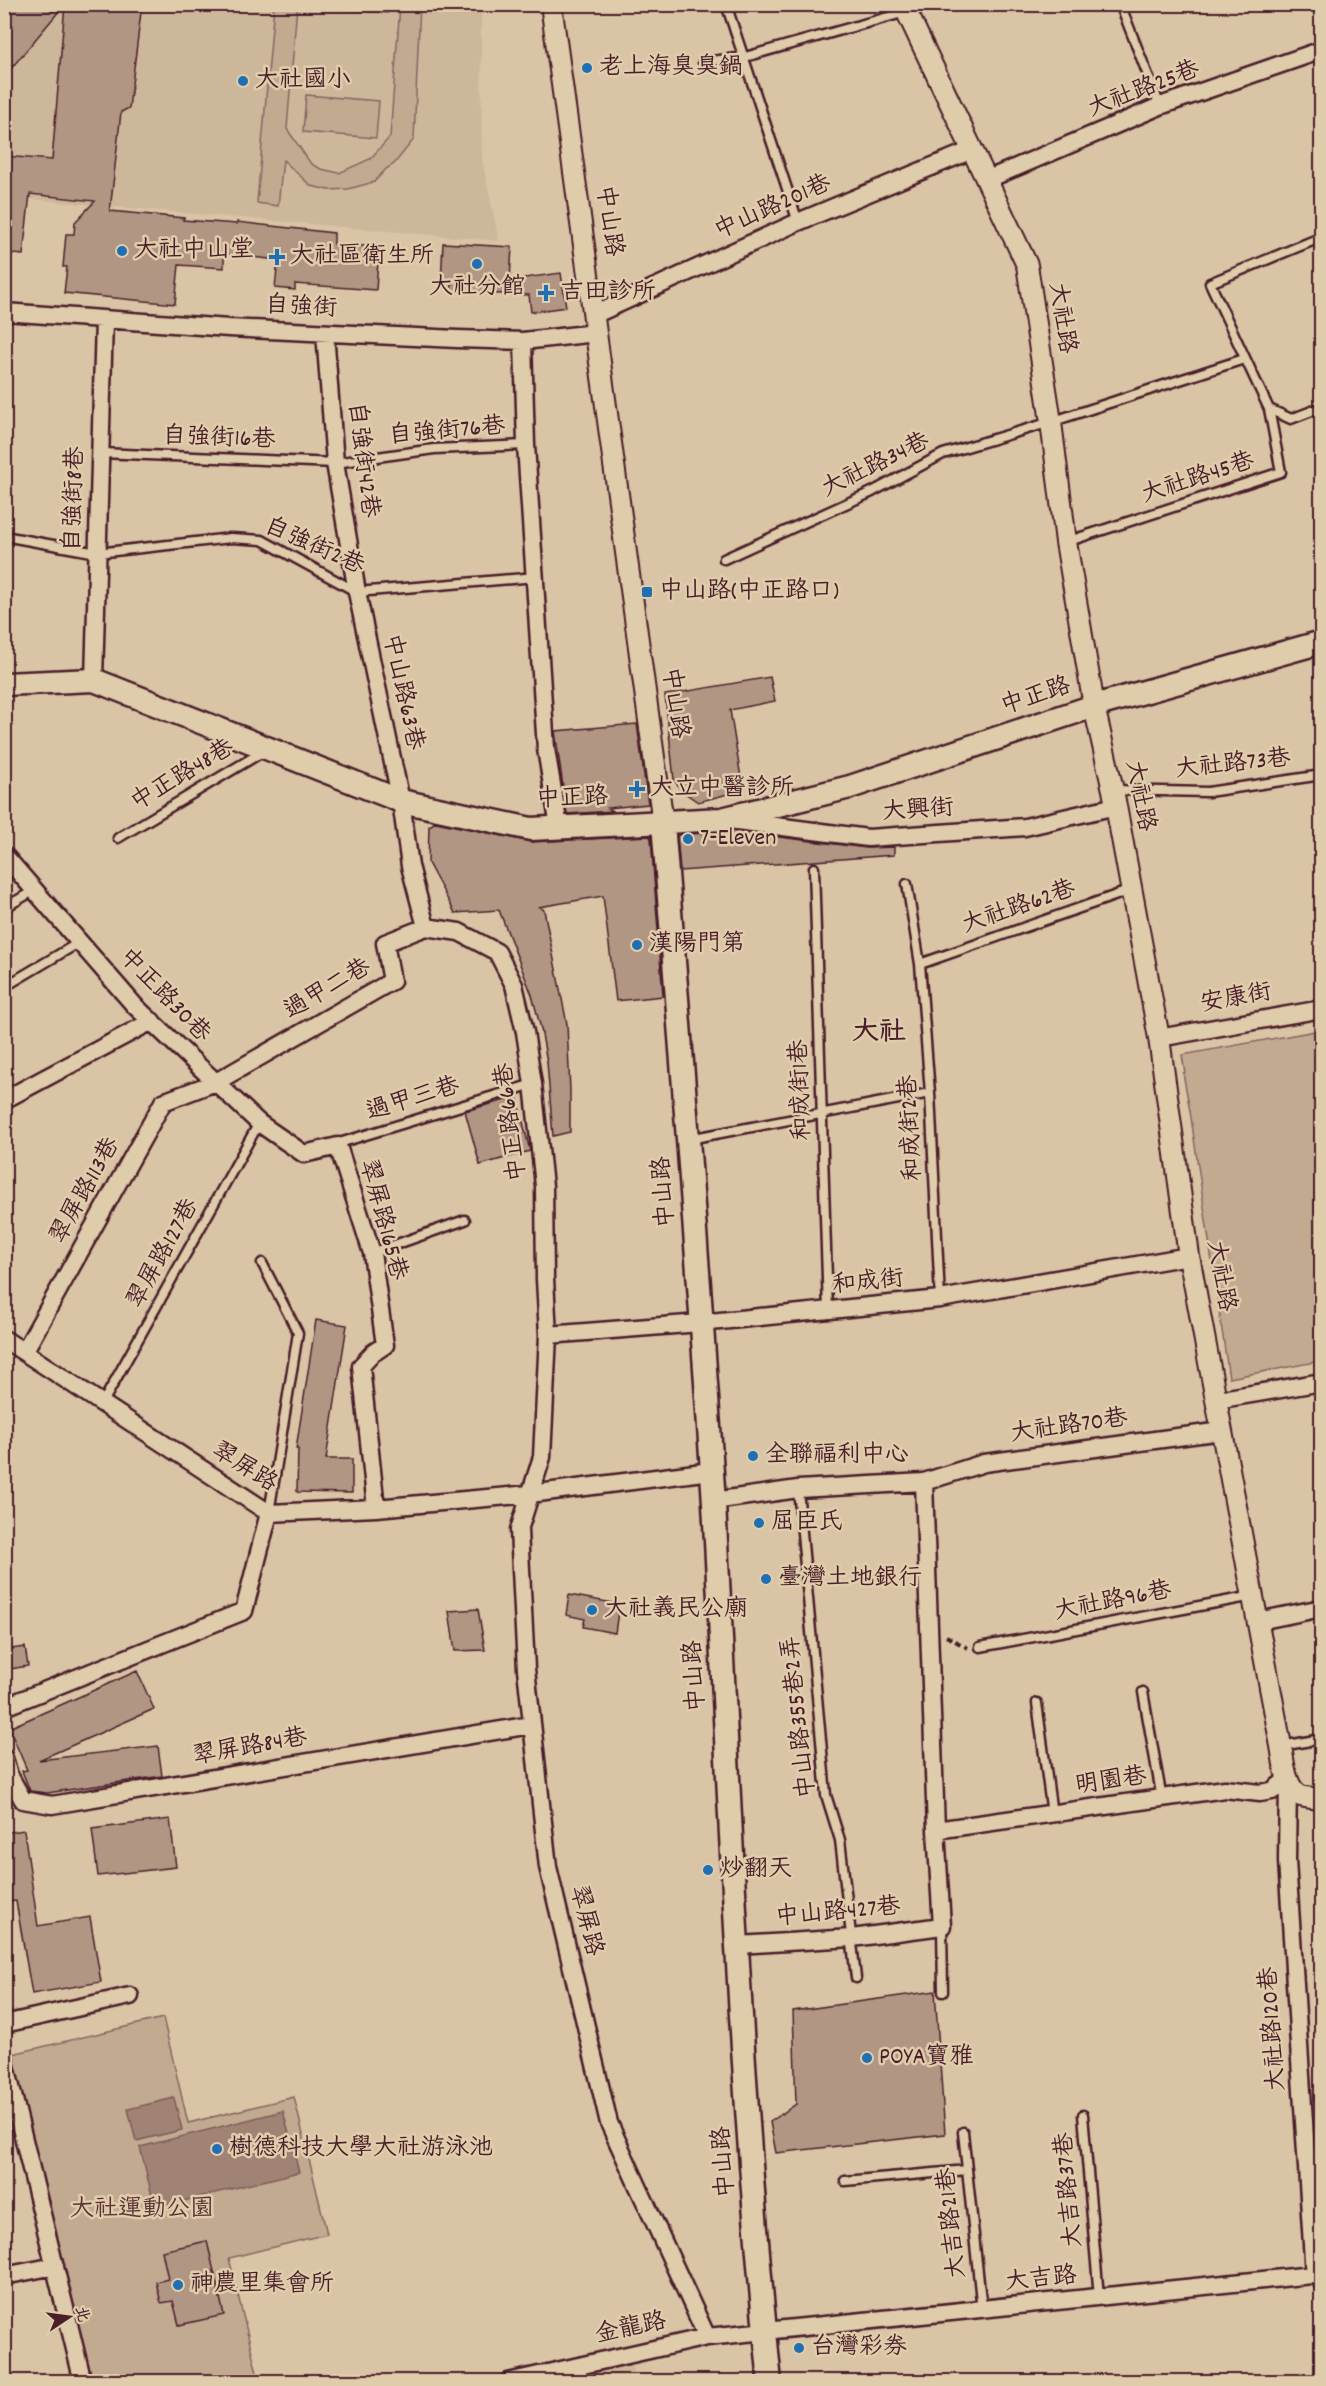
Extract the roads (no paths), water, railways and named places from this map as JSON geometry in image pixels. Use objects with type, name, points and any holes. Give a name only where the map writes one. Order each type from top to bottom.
[{"type":"main road","name":"中正路","points":[[4,684],[94,680],[401,801],[531,829],[722,819],[850,788],[1094,706],[1322,642]]},
{"type":"main road","name":"中山路","points":[[663,823],[711,1471],[738,1946],[770,2382]]},
{"type":"street","name":"中山路","points":[[551,4],[663,823]]},
{"type":"street","name":"大社路","points":[[905,8],[1027,265],[1052,422],[1066,542],[1094,706],[1114,798],[1159,1038],[1189,1256],[1288,1779]]},
{"type":"street","name":"大社路25巷","points":[[986,180],[1160,106],[1322,50]]},
{"type":"street","name":"中山路201巷","points":[[595,324],[798,222],[972,150]]},
{"type":"street","name":"自強街","points":[[4,312],[325,333],[523,341],[595,324]]},
{"type":"street","name":"自強街8巷","points":[[94,680],[105,320]]},
{"type":"street","name":"自強街42巷","points":[[325,333],[334,463],[357,592]]},
{"type":"street","points":[[523,341],[526,445],[546,749],[559,827]]},
{"type":"street","name":"中山路63巷","points":[[357,592],[401,801]]},
{"type":"street","name":"大興街","points":[[722,819],[868,838],[1025,827],[1114,798]]},
{"type":"street","points":[[401,801],[410,866],[426,927]]},
{"type":"street","name":"中正路30巷","points":[[4,855],[135,1006],[259,1123],[304,1154]]},
{"type":"street","name":"過甲二巷","points":[[216,1082],[392,981],[385,943],[426,927]]},
{"type":"street","name":"中正路66巷","points":[[426,927],[459,933],[497,952],[514,985],[533,1084],[544,1186],[544,1279],[548,1335],[542,1457],[530,1494]]},
{"type":"street","name":"安康街","points":[[1159,1038],[1322,1008]]},
{"type":"street","points":[[4,1100],[152,1021]]},
{"type":"street","name":"翠屏路113巷","points":[[24,1352],[163,1102],[216,1082]]},
{"type":"street","name":"翠屏路165巷","points":[[304,1154],[338,1146],[372,1253],[385,1345],[373,1353],[361,1366],[376,1508]]},
{"type":"street","name":"和成街","points":[[548,1335],[700,1323],[940,1299],[1189,1256]]},
{"type":"street","name":"翠屏路","points":[[4,1339],[268,1513],[376,1508],[530,1494],[711,1471]]},
{"type":"street","points":[[1216,1400],[1322,1382]]},
{"type":"street","name":"大社路70巷","points":[[713,1501],[798,1490],[924,1482],[984,1463],[1222,1431]]},
{"type":"street","points":[[924,1482],[936,1830],[942,1926]]},
{"type":"street","name":"翠屏路","points":[[530,1494],[519,1530],[531,1725],[548,1867],[609,2123],[706,2337]]},
{"type":"street","points":[[4,1707],[244,1611],[268,1513]]},
{"type":"street","points":[[1258,1621],[1322,1608]]},
{"type":"street","name":"翠屏路84巷","points":[[4,1758],[9,1775],[23,1800],[52,1806],[531,1725]]},
{"type":"street","points":[[1288,1779],[1292,1790],[1301,1796],[1322,1799]]},
{"type":"street","name":"明園巷","points":[[936,1830],[1225,1790],[1260,1793],[1272,1791],[1288,1779]]},
{"type":"street","name":"大社路120巷","points":[[1288,1779],[1287,1861],[1318,2275]]},
{"type":"street","name":"中山路427巷","points":[[738,1946],[852,1938],[942,1926]]},
{"type":"street","points":[[4,2024],[130,1996]]},
{"type":"street","points":[[4,2058],[83,2382]]},
{"type":"street","points":[[4,2276],[55,2266]]},
{"type":"street","name":"大吉路","points":[[765,2332],[1318,2275]]},
{"type":"street","name":"金龍路","points":[[508,2382],[706,2337],[765,2332]]},
{"type":"lane","points":[[726,4],[798,222]]},
{"type":"lane","points":[[1120,4],[1160,106]]},
{"type":"lane","points":[[703,62],[745,57],[905,8]]},
{"type":"lane","points":[[1322,237],[1209,283],[1269,408],[1291,419],[1322,407]]},
{"type":"lane","name":"大社路34巷","points":[[724,558],[872,492],[943,453],[1052,422],[1244,359]]},
{"type":"lane","name":"大社路45巷","points":[[1066,542],[1281,472],[1269,408]]},
{"type":"lane","name":"自強街76巷","points":[[334,463],[434,449],[526,445]]},
{"type":"lane","name":"自強街16巷","points":[[101,453],[334,463]]},
{"type":"lane","name":"自強街2巷","points":[[4,536],[97,553],[231,538],[262,540],[357,592],[536,577]]},
{"type":"lane","name":"中正路48巷","points":[[118,838],[269,748]]},
{"type":"lane","name":"大社路73巷","points":[[1114,798],[1208,792],[1322,775]]},
{"type":"lane","name":"和成街1巷","points":[[814,868],[828,1311]]},
{"type":"lane","name":"和成街2巷","points":[[907,884],[920,964],[930,1093],[940,1299]]},
{"type":"lane","points":[[4,908],[35,890]]},
{"type":"lane","name":"大社路62巷","points":[[920,964],[1131,890]]},
{"type":"lane","points":[[4,987],[80,942]]},
{"type":"lane","name":"過甲三巷","points":[[304,1154],[533,1084]]},
{"type":"lane","points":[[688,1140],[930,1093]]},
{"type":"lane","name":"翠屏路127巷","points":[[102,1405],[259,1123]]},
{"type":"lane","points":[[372,1253],[465,1220]]},
{"type":"lane","points":[[262,1263],[298,1333],[268,1513]]},
{"type":"lane","name":"中山路355巷2弄","points":[[798,1490],[826,1795],[840,1840],[856,1978]]},
{"type":"lane","name":"大社路96巷","points":[[980,1647],[1253,1596]]},
{"type":"lane","points":[[1143,1692],[1162,1799]]},
{"type":"lane","points":[[1038,1703],[1052,1814]]},
{"type":"lane","points":[[1281,1746],[1322,1739]]},
{"type":"lane","points":[[942,1926],[943,1992]]},
{"type":"lane","name":"大吉路37巷","points":[[1083,2115],[1099,2297]]},
{"type":"lane","name":"大吉路21巷","points":[[963,2132],[982,2310]]},
{"type":"lane","points":[[845,2181],[967,2170]]},
{"type":"lane","points":[[1318,2275],[1322,2291]]},
{"type":"place","name":"老上海臭臭鍋","points":[[587,68]]},
{"type":"place","name":"大社國小","points":[[243,81]]},
{"type":"place","name":"大社中山堂","points":[[122,251]]},
{"type":"place","name":"大社區衛生所","points":[[277,257]]},
{"type":"place","name":"大社分館","points":[[477,264]]},
{"type":"place","name":"吉田診所","points":[[546,293]]},
{"type":"place","name":"中山路(中正路口)","points":[[647,592]]},
{"type":"place","name":"大立中醫診所","points":[[637,789]]},
{"type":"place","name":"7-Eleven","points":[[688,839]]},
{"type":"place","name":"漢陽門第","points":[[637,945]]},
{"type":"place","name":"全聯福利中心","points":[[753,1456]]},
{"type":"place","name":"屈臣氏","points":[[759,1523]]},
{"type":"place","name":"臺灣土地銀行","points":[[766,1579]]},
{"type":"place","name":"大社義民公廟","points":[[592,1610]]},
{"type":"place","name":"炒翻天","points":[[708,1870]]},
{"type":"place","name":"POYA寶雅","points":[[867,2058]]},
{"type":"place","name":"樹德科技大學大社游泳池","points":[[217,2149]]},
{"type":"place","name":"神農里集會所","points":[[178,2285]]},
{"type":"place","name":"台灣彩券","points":[[799,2348]]},
{"type":"district","name":"大社","points":[[879,1033]]},
{"type":"park label","name":"大社運動公園","points":[[142,2210]]}]
